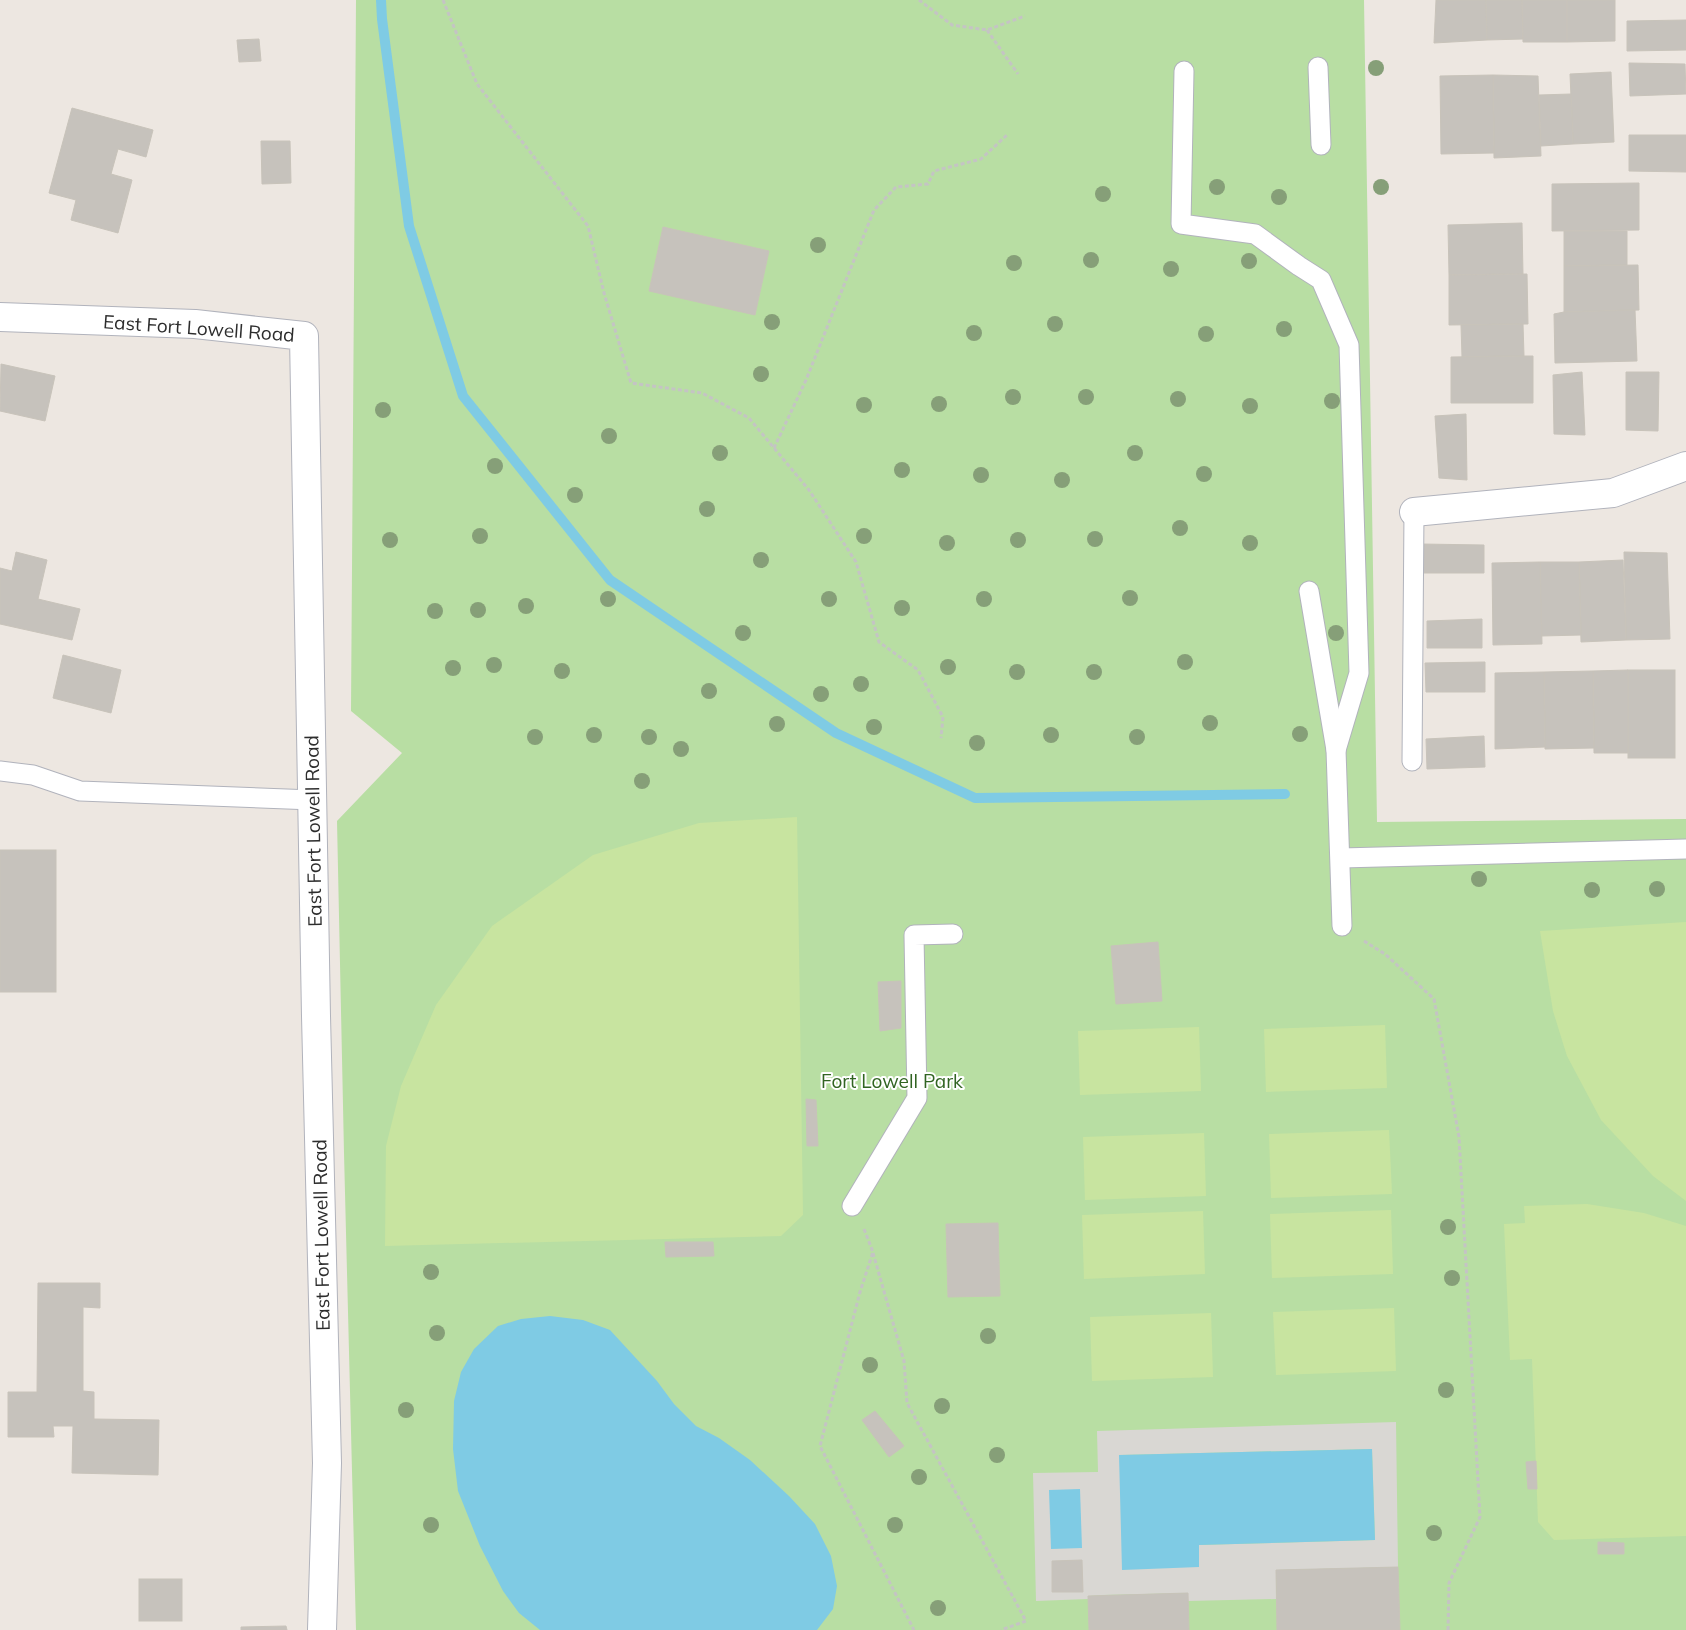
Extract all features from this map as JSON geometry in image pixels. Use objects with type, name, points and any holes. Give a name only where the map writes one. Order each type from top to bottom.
[{"type":"street","name":"East Fort Lowell Road","points":[[0,317],[195,324],[304,336],[316,1026],[327,1463],[322,1630]]},
{"type":"street","points":[[1414,512],[1613,493],[1686,466]]},
{"type":"lane","points":[[1318,66],[1321,145]]},
{"type":"lane","points":[[1184,71],[1181,224],[1254,234],[1321,280],[1349,345],[1359,673],[1336,750]]},
{"type":"lane","points":[[1412,761],[1414,512]]},
{"type":"lane","points":[[1309,591],[1336,750],[1342,926]]},
{"type":"lane","points":[[0,771],[32,775],[80,791],[313,800]]},
{"type":"lane","points":[[1341,858],[1686,849]]},
{"type":"lane","points":[[852,1206],[917,1098],[914,935],[953,934]]},
{"type":"path","points":[[443,0],[477,84],[588,226],[604,293],[631,383],[702,393],[748,418],[809,490],[856,562],[879,642],[918,670],[943,717],[941,738]]},
{"type":"path","points":[[919,0],[952,25],[987,30],[1025,16]]},
{"type":"path","points":[[987,30],[1018,74]]},
{"type":"path","points":[[774,448],[806,380],[874,210],[896,187],[928,184],[934,171],[981,159],[1007,134]]},
{"type":"path","points":[[1342,926],[1385,954],[1434,999],[1459,1137],[1480,1518],[1449,1583],[1448,1630]]},
{"type":"path","points":[[852,1206],[867,1234],[904,1361],[907,1403],[1026,1621],[1001,1630]]},
{"type":"path","points":[[873,1252],[860,1292],[820,1446],[914,1630]]},
{"type":"green space","name":"Fort Lowell Park","points":[[356,0],[1364,0],[1377,822],[1686,819],[1686,1630],[356,1630],[337,821],[402,753],[351,711]]},
{"type":"green space","points":[[797,817],[803,1215],[781,1236],[385,1246],[386,1146],[401,1086],[436,1005],[492,926],[593,855],[699,823]]},
{"type":"green space","points":[[1686,922],[1686,1201],[1653,1176],[1601,1120],[1567,1056],[1553,1011],[1540,931]]},
{"type":"green space","points":[[1385,1025],[1387,1088],[1266,1092],[1264,1029]]},
{"type":"green space","points":[[1199,1027],[1201,1091],[1080,1095],[1078,1031]]},
{"type":"green space","points":[[1389,1130],[1392,1194],[1271,1198],[1269,1134]]},
{"type":"green space","points":[[1204,1133],[1206,1196],[1085,1200],[1083,1137]]},
{"type":"green space","points":[[1587,1204],[1644,1213],[1686,1226],[1686,1536],[1554,1540],[1538,1522],[1532,1359],[1510,1360],[1504,1224],[1525,1223],[1524,1206]]},
{"type":"green space","points":[[1391,1210],[1393,1274],[1272,1278],[1270,1214]]},
{"type":"green space","points":[[1203,1211],[1205,1274],[1084,1279],[1082,1215]]},
{"type":"green space","points":[[1394,1308],[1396,1371],[1276,1375],[1273,1312]]},
{"type":"green space","points":[[1211,1313],[1213,1377],[1092,1381],[1090,1317]]},
{"type":"shaded area","points":[[1396,1422],[1398,1567],[1276,1570],[1276,1599],[1188,1601],[1187,1593],[1102,1595],[1089,1596],[1088,1599],[1036,1601],[1033,1473],[1098,1472],[1097,1431]],"holes":[[[1372,1449],[1375,1540],[1199,1545],[1199,1567],[1119,1455]]]},
{"type":"water","points":[[550,1316],[583,1320],[610,1330],[657,1381],[674,1404],[696,1426],[719,1438],[750,1460],[789,1496],[815,1524],[831,1556],[837,1586],[833,1609],[817,1630],[540,1630],[519,1613],[503,1591],[480,1546],[458,1491],[453,1449],[454,1401],[461,1372],[474,1349],[498,1326],[521,1319]]},
{"type":"water","points":[[1372,1449],[1375,1540],[1199,1545],[1199,1567],[1122,1570],[1119,1455]]},
{"type":"water","points":[[1080,1489],[1082,1548],[1051,1549],[1049,1490]]},
{"type":"building","points":[[1436,0],[1486,0],[1487,40],[1434,43]]},
{"type":"building","points":[[1486,0],[1522,0],[1523,39],[1487,40]]},
{"type":"building","points":[[1522,0],[1567,0],[1567,42],[1523,42]]},
{"type":"building","points":[[1567,0],[1615,0],[1615,41],[1567,42]]},
{"type":"building","points":[[1686,20],[1686,50],[1627,51],[1627,21]]},
{"type":"building","points":[[259,39],[261,61],[239,62],[237,40]]},
{"type":"building","points":[[1629,63],[1685,64],[1686,94],[1630,96]]},
{"type":"building","points":[[1611,72],[1614,142],[1573,144],[1570,74]]},
{"type":"building","points":[[1493,75],[1538,76],[1541,156],[1494,158]]},
{"type":"building","points":[[1493,75],[1494,153],[1441,154],[1440,76]]},
{"type":"building","points":[[1571,94],[1573,144],[1541,146],[1539,95]]},
{"type":"building","points":[[72,108],[153,130],[146,157],[118,149],[111,174],[132,180],[118,233],[71,220],[76,200],[49,193]]},
{"type":"building","points":[[1629,135],[1686,135],[1686,172],[1629,171]]},
{"type":"building","points":[[261,141],[290,141],[291,183],[262,184]]},
{"type":"building","points":[[1639,183],[1639,230],[1552,231],[1552,184]]},
{"type":"building","points":[[1522,223],[1523,274],[1449,275],[1448,225]]},
{"type":"building","points":[[663,227],[769,251],[755,315],[649,291]]},
{"type":"building","points":[[1564,231],[1627,231],[1627,265],[1564,266]]},
{"type":"building","points":[[1638,265],[1639,310],[1564,312],[1564,266]]},
{"type":"building","points":[[1527,274],[1528,324],[1449,325],[1449,275]]},
{"type":"building","points":[[1635,310],[1637,361],[1555,363],[1554,314],[1564,312]]},
{"type":"building","points":[[1523,324],[1524,356],[1462,357],[1461,325]]},
{"type":"building","points":[[1533,356],[1533,403],[1451,403],[1451,357]]},
{"type":"building","points":[[1,364],[55,376],[45,421],[0,411]]},
{"type":"building","points":[[1582,372],[1585,435],[1554,434],[1553,375]]},
{"type":"building","points":[[1626,372],[1659,372],[1658,431],[1626,430]]},
{"type":"building","points":[[1466,414],[1467,480],[1439,478],[1435,416]]},
{"type":"building","points":[[1421,544],[1484,545],[1484,573],[1421,573]]},
{"type":"building","points":[[16,552],[47,560],[38,599],[80,609],[72,640],[0,624],[0,568],[12,571]]},
{"type":"building","points":[[1624,552],[1667,553],[1670,639],[1626,640]]},
{"type":"building","points":[[1623,560],[1626,640],[1581,642],[1579,562]]},
{"type":"building","points":[[1540,562],[1579,562],[1581,635],[1541,636]]},
{"type":"building","points":[[1540,562],[1542,644],[1493,645],[1492,563]]},
{"type":"building","points":[[1482,619],[1482,648],[1427,648],[1427,621]]},
{"type":"building","points":[[63,655],[121,670],[111,713],[53,698]]},
{"type":"building","points":[[1485,662],[1485,692],[1426,692],[1425,663]]},
{"type":"building","points":[[1628,670],[1675,670],[1675,758],[1628,758]]},
{"type":"building","points":[[1628,670],[1628,753],[1594,753],[1593,671]]},
{"type":"building","points":[[1593,671],[1594,748],[1545,749],[1544,672]]},
{"type":"building","points":[[1544,672],[1545,747],[1495,749],[1495,673]]},
{"type":"building","points":[[1484,736],[1485,767],[1427,769],[1426,739]]},
{"type":"building","points":[[0,850],[56,850],[56,992],[0,992]]},
{"type":"building","points":[[1158,942],[1162,1001],[1116,1004],[1111,946]]},
{"type":"building","points":[[901,981],[901,1028],[880,1031],[878,982]]},
{"type":"building","points":[[806,1099],[816,1100],[818,1146],[807,1146]]},
{"type":"building","points":[[998,1223],[1000,1296],[948,1297],[946,1224]]},
{"type":"building","points":[[665,1242],[713,1242],[714,1256],[666,1257]]},
{"type":"building","points":[[38,1283],[100,1283],[100,1308],[83,1307],[83,1391],[94,1392],[94,1419],[159,1420],[158,1475],[72,1473],[73,1426],[53,1426],[54,1437],[8,1437],[8,1392],[37,1392]]},
{"type":"building","points":[[875,1411],[904,1446],[889,1457],[862,1420]]},
{"type":"building","points":[[1536,1461],[1537,1489],[1528,1489],[1526,1462]]},
{"type":"building","points":[[1598,1542],[1624,1543],[1624,1554],[1598,1554]]},
{"type":"building","points":[[1082,1560],[1083,1592],[1052,1592],[1052,1561]]},
{"type":"building","points":[[1398,1567],[1400,1630],[1277,1630],[1276,1570]]},
{"type":"building","points":[[139,1579],[182,1579],[182,1621],[139,1621]]},
{"type":"building","points":[[1188,1593],[1189,1630],[1089,1630],[1088,1596]]},
{"type":"building","points":[[286,1626],[287,1630],[241,1630],[241,1627]]},
{"type":"waterway","points":[[381,0],[409,226],[463,396],[610,580],[836,733],[975,798],[1285,794]]}]
